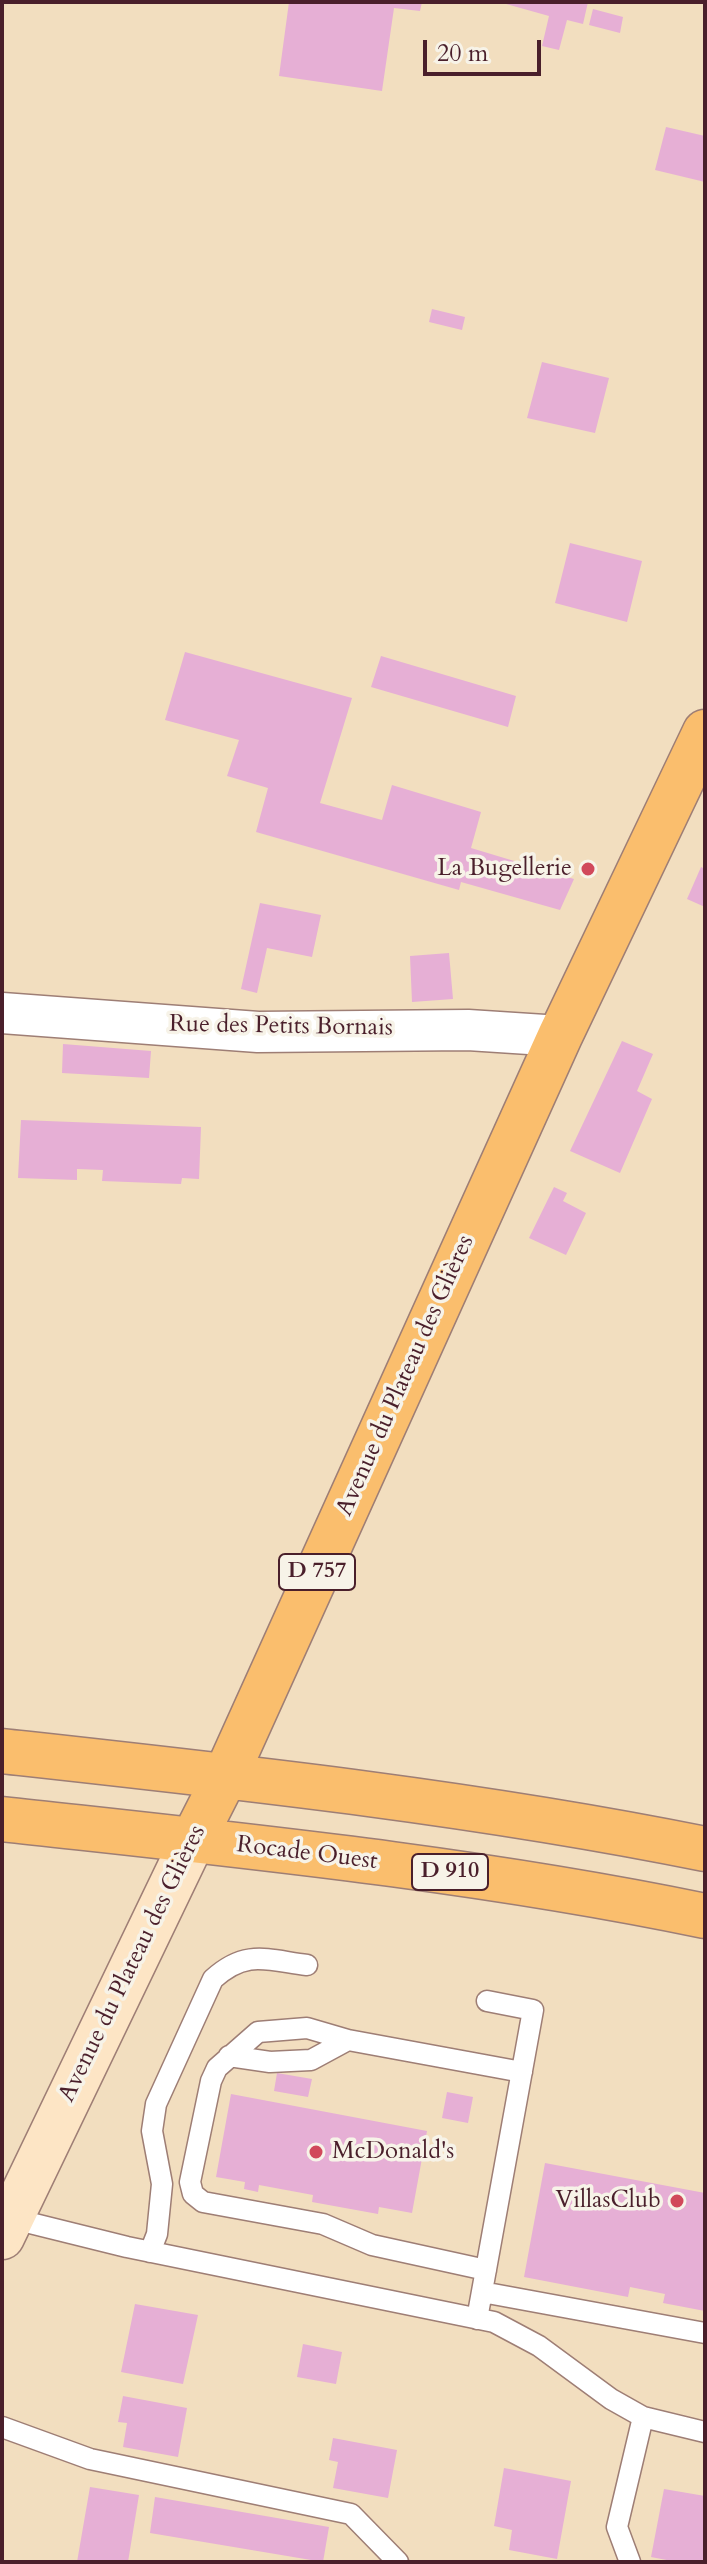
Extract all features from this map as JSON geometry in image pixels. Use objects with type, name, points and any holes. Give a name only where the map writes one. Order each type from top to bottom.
[{"type":"main road","name":"Avenue du Plateau des Glières","points":[[5,2224],[226,1775],[560,1036],[705,732]]},
{"type":"main road","points":[[2,1751],[419,1799],[705,1849]]},
{"type":"main road","name":"Rocade Ouest","points":[[2,1819],[526,1882],[705,1916]]},
{"type":"street","name":"Rue des Petits Bornais","points":[[2,1013],[258,1032],[468,1030],[560,1036]]},
{"type":"lane","points":[[150,2252],[157,2234],[162,2184],[152,2131],[156,2104],[213,1979],[229,1964],[251,1958],[307,1965]]},
{"type":"lane","points":[[477,2319],[533,2010],[487,2001]]},
{"type":"lane","points":[[486,2270],[372,2245],[323,2224],[203,2202],[193,2194],[190,2182],[211,2081],[217,2068],[258,2032],[307,2028],[348,2040],[522,2072]]},
{"type":"lane","points":[[229,2056],[270,2062],[311,2060],[348,2040]]},
{"type":"lane","points":[[5,2224],[494,2322],[539,2346],[611,2399],[643,2417],[705,2432]]},
{"type":"lane","points":[[482,2292],[705,2333]]},
{"type":"lane","points":[[630,2562],[617,2527],[643,2417]]},
{"type":"lane","points":[[2,2427],[90,2459],[351,2514],[398,2562]]},
{"type":"building","points":[[289,2],[422,2],[420,11],[394,8],[382,91],[279,76]]},
{"type":"building","points":[[499,2],[588,2],[583,24],[567,20],[559,50],[542,46],[549,16]]},
{"type":"building","points":[[593,9],[623,17],[620,33],[589,25]]},
{"type":"building","points":[[666,127],[705,136],[705,182],[655,170]]},
{"type":"building","points":[[432,309],[465,317],[462,330],[429,322]]},
{"type":"building","points":[[542,362],[609,378],[595,433],[527,418]]},
{"type":"building","points":[[570,543],[642,561],[627,622],[555,603]]},
{"type":"building","points":[[185,652],[352,698],[320,803],[382,820],[392,785],[481,812],[471,848],[574,879],[560,910],[461,882],[459,890],[256,832],[268,788],[227,776],[239,740],[165,720]]},
{"type":"building","points":[[381,656],[516,696],[508,727],[371,687]]},
{"type":"building","points":[[701,867],[705,869],[705,907],[687,899]]},
{"type":"building","points":[[260,903],[321,915],[312,957],[267,948],[257,993],[241,989]]},
{"type":"building","points":[[449,953],[453,999],[412,1002],[410,956]]},
{"type":"building","points":[[622,1041],[653,1054],[637,1091],[652,1099],[620,1173],[570,1151]]},
{"type":"building","points":[[63,1044],[151,1051],[149,1078],[62,1073]]},
{"type":"building","points":[[21,1120],[201,1127],[199,1179],[182,1178],[181,1184],[102,1181],[103,1170],[77,1169],[77,1180],[18,1178]]},
{"type":"building","points":[[554,1187],[567,1193],[563,1201],[586,1213],[566,1255],[529,1238]]},
{"type":"building","points":[[277,2073],[312,2079],[308,2097],[274,2091]]},
{"type":"building","points":[[447,2092],[473,2097],[468,2123],[442,2118]]},
{"type":"building","points":[[231,2094],[427,2131],[412,2213],[379,2207],[378,2214],[312,2202],[313,2195],[259,2185],[258,2192],[244,2189],[245,2182],[216,2177]]},
{"type":"building","points":[[545,2163],[705,2193],[705,2311],[663,2303],[665,2294],[630,2287],[628,2297],[524,2277]]},
{"type":"building","points":[[135,2304],[198,2315],[183,2384],[121,2372]]},
{"type":"building","points":[[303,2344],[342,2352],[336,2384],[297,2377]]},
{"type":"building","points":[[123,2396],[187,2408],[178,2457],[123,2447],[127,2423],[118,2422]]},
{"type":"building","points":[[333,2438],[397,2450],[388,2498],[333,2488],[338,2462],[329,2460]]},
{"type":"building","points":[[504,2468],[571,2481],[557,2559],[509,2550],[512,2530],[494,2526]]},
{"type":"building","points":[[90,2487],[139,2495],[128,2562],[77,2562]]},
{"type":"building","points":[[664,2489],[705,2496],[705,2562],[677,2562],[651,2557]]},
{"type":"building","points":[[155,2497],[329,2527],[323,2562],[150,2533]]},
{"type":"place","name":"La Bugellerie","points":[[588,869]]},
{"type":"place","name":"McDonald's","points":[[316,2152]]},
{"type":"place","name":"VillasClub","points":[[677,2201]]}]
